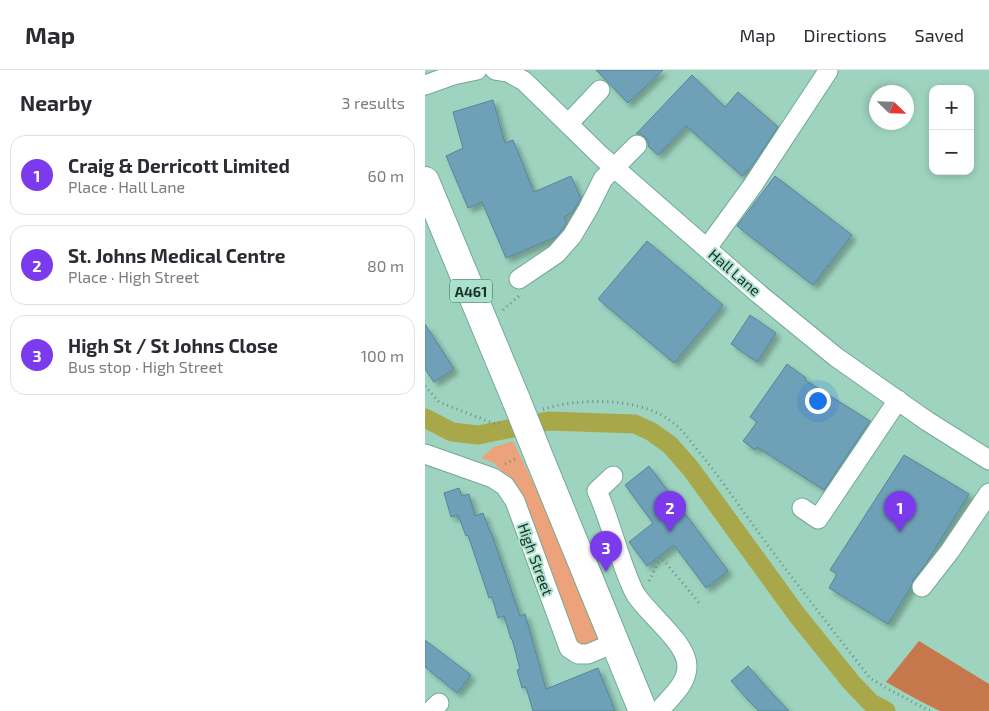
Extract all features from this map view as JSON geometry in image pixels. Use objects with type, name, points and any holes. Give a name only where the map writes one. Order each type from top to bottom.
[{"type":"highway","name":"A461","points":[[425,181],[643,711]]},
{"type":"street","points":[[425,85],[453,75],[477,70]]},
{"type":"street","name":"Hall Lane","points":[[495,70],[508,72],[524,81],[614,168],[759,294],[836,357],[927,421],[989,460]]},
{"type":"street","points":[[707,248],[753,186],[828,71]]},
{"type":"street","points":[[568,124],[600,90]]},
{"type":"street","points":[[519,279],[556,254],[572,236],[603,179],[637,145]]},
{"type":"street","points":[[802,508],[818,519],[898,400]]},
{"type":"street","name":"High Street","points":[[425,454],[493,478],[505,486],[515,501],[569,648],[578,654],[588,654],[614,642]]},
{"type":"street","points":[[613,476],[597,491],[625,569],[637,596],[683,651],[687,665],[685,677],[679,689],[659,711]]},
{"type":"street","points":[[922,587],[950,551],[989,493]]},
{"type":"path","points":[[501,311],[510,303]]},
{"type":"path","points":[[425,386],[439,402],[495,424],[521,411],[581,402],[627,403],[649,409],[668,419],[681,430],[710,466],[788,574],[870,678],[930,711]]},
{"type":"shaded area","points":[[513,441],[549,515],[601,639],[595,645],[581,645],[574,642],[522,511],[511,477],[494,463],[481,458],[494,447]]},
{"type":"shaded area","points":[[919,641],[989,684],[989,711],[940,711],[886,682]]},
{"type":"building","points":[[596,70],[663,70],[628,103]]},
{"type":"building","points":[[692,75],[725,107],[738,92],[778,127],[754,163],[742,176],[686,126],[658,155],[648,146],[645,137],[636,134]]},
{"type":"building","points":[[493,100],[505,143],[513,140],[534,192],[571,176],[581,199],[572,213],[564,217],[567,223],[556,237],[506,258],[482,202],[468,208],[446,156],[463,148],[453,112]]},
{"type":"building","points":[[775,176],[852,235],[813,285],[737,226]]},
{"type":"building","points":[[647,241],[723,305],[674,363],[598,299]]},
{"type":"building","points":[[750,315],[776,333],[757,362],[731,344]]},
{"type":"building","points":[[425,324],[454,369],[434,382],[425,369]]},
{"type":"building","points":[[787,364],[806,378],[805,380],[870,421],[824,490],[757,447],[755,450],[743,441],[757,422],[750,417]]},
{"type":"building","points":[[904,455],[969,494],[925,565],[913,580],[911,587],[888,624],[829,588],[837,574],[830,570]]},
{"type":"building","points":[[649,466],[728,571],[706,588],[674,545],[647,566],[629,542],[653,523],[625,485]]},
{"type":"building","points":[[459,488],[462,496],[469,494],[475,516],[483,513],[520,616],[525,614],[546,689],[598,668],[615,711],[533,711],[526,687],[522,688],[517,670],[520,669],[504,616],[498,618],[492,597],[489,598],[468,535],[466,536],[458,515],[451,517],[444,493]]},
{"type":"building","points":[[425,640],[471,675],[457,693],[425,667]]},
{"type":"building","points":[[748,666],[789,711],[759,711],[748,700],[731,681]]},
{"type":"waterway","points":[[425,418],[452,432],[478,435],[548,421],[635,424],[652,432],[670,445],[691,469],[797,615],[851,682],[871,703],[886,711]]},
{"type":"place","name":"St. Johns Medical Centre","points":[[670,532]]},
{"type":"place","name":"Craig & Derricott Limited","points":[[900,532]]},
{"type":"place","name":"High St / St Johns Close","points":[[606,572]]}]
